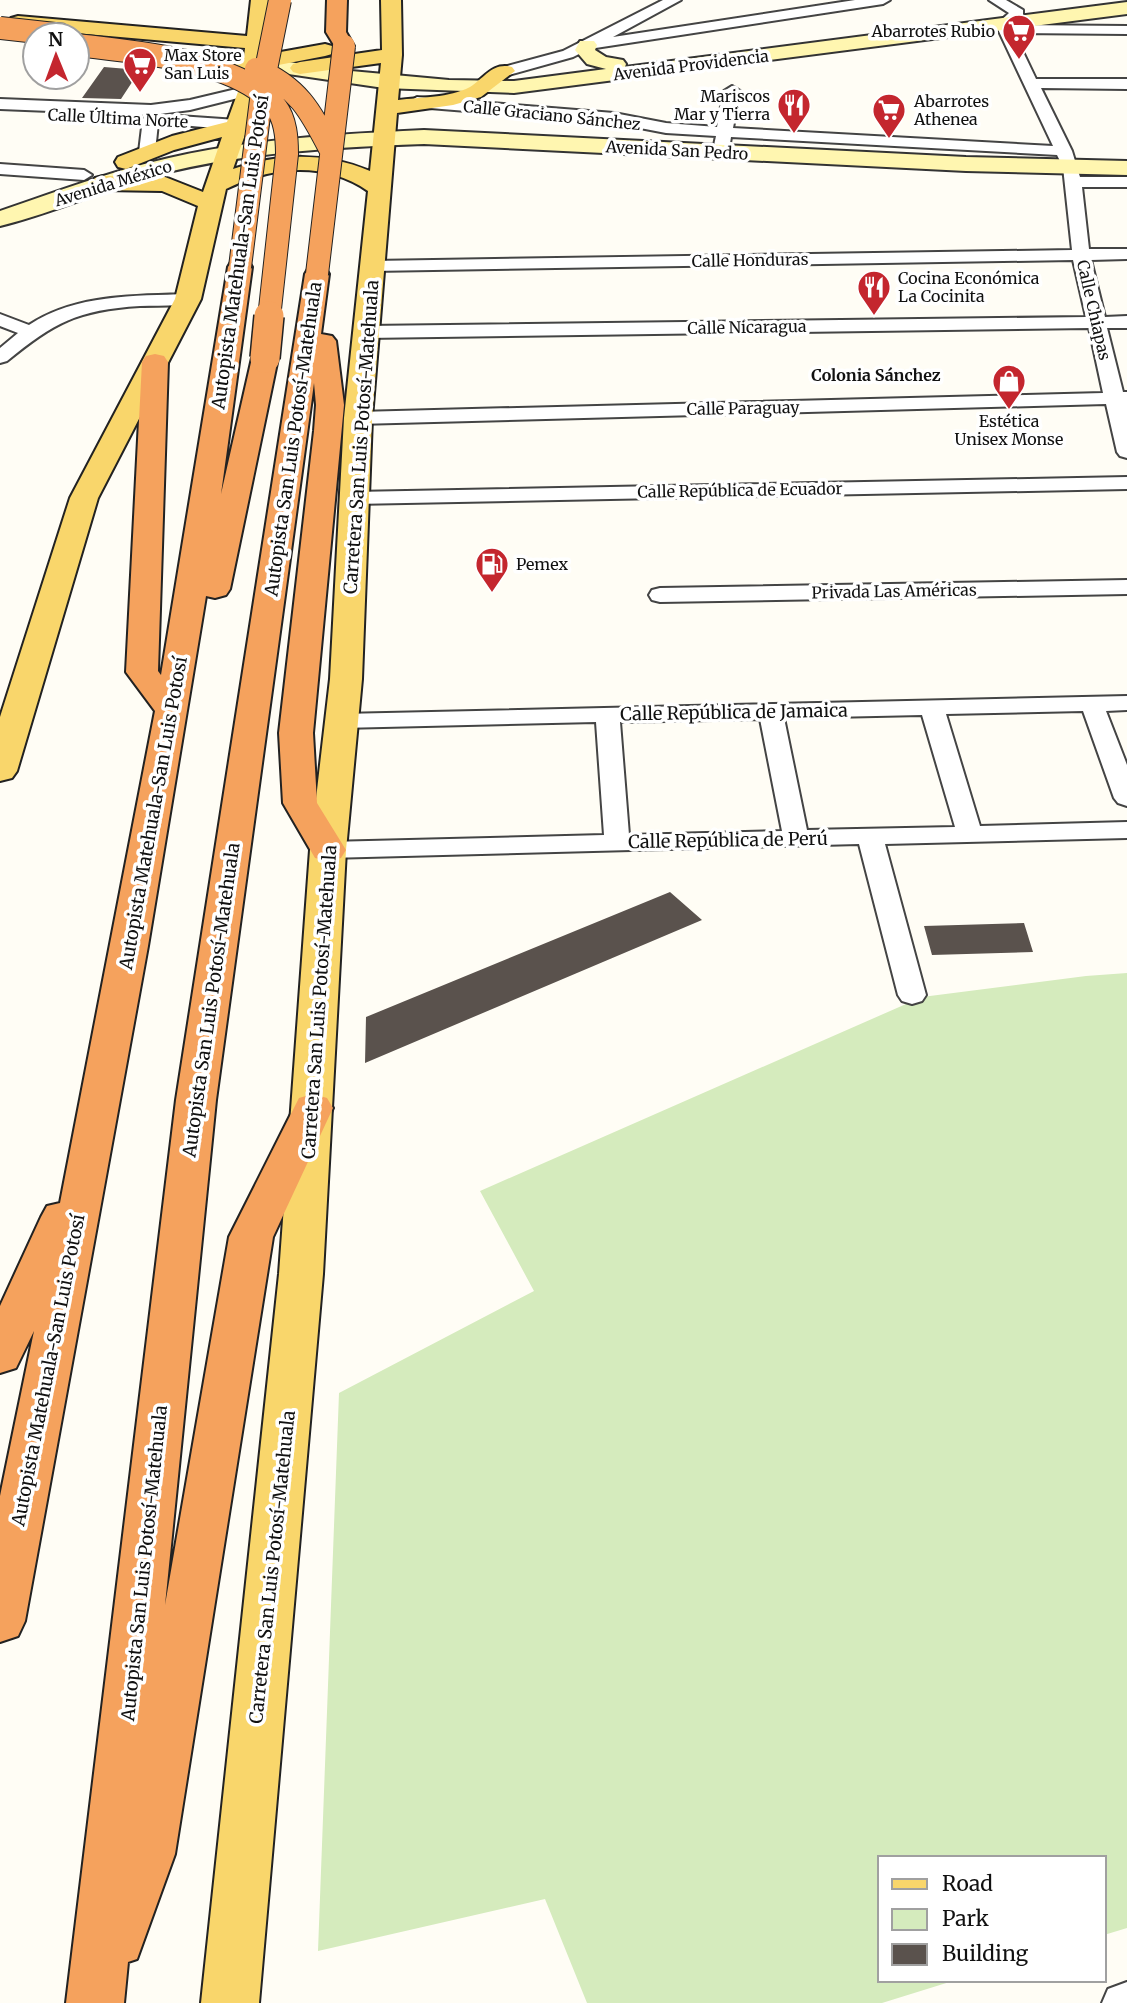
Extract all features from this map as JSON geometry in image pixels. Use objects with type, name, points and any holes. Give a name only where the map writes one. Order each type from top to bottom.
[{"type":"highway","name":"Autopista Matehuala-San Luis Potosí","points":[[0,1621],[135,924],[174,701],[231,439],[228,359],[254,74],[280,0]]},
{"type":"highway","points":[[335,48],[337,0]]},
{"type":"highway","name":"Autopista San Luis Potosí-Matehuala","points":[[95,2002],[196,1100],[239,799],[311,435],[317,274],[330,149],[335,48],[350,0]]},
{"type":"highway","points":[[254,74],[267,9],[260,2]]},
{"type":"highway","points":[[2,39],[21,38]]},
{"type":"highway","points":[[91,38],[193,51],[268,74],[295,90],[306,101],[330,149]]},
{"type":"highway","points":[[91,52],[156,56],[233,78],[263,93],[276,107],[285,125],[287,154],[265,358],[231,439]]},
{"type":"highway","points":[[317,274],[330,405],[311,435],[296,733],[300,803],[328,850]]},
{"type":"highway","points":[[155,362],[142,672],[174,701]]},
{"type":"highway","points":[[95,2002],[148,1854],[251,1237],[313,1108]]},
{"type":"highway","points":[[0,1356],[88,1158]]},
{"type":"main road","name":"Carretera San Luis Potosí-Matehuala","points":[[230,2003],[301,1274],[328,850],[346,679],[358,418],[392,55],[391,0]]},
{"type":"main road","points":[[0,771],[84,498],[188,299],[213,194],[254,74],[260,2]]},
{"type":"main road","points":[[91,50],[177,37],[234,21],[260,2]]},
{"type":"main road","points":[[0,20],[21,28]]},
{"type":"main road","points":[[91,36],[177,37],[254,74]]},
{"type":"main road","points":[[2,39],[21,37]]},
{"type":"main road","points":[[2,39],[21,44]]},
{"type":"main road","points":[[91,52],[254,74],[335,48]]},
{"type":"main road","points":[[291,69],[392,55]]},
{"type":"main road","points":[[385,126],[417,102],[469,94],[483,88],[488,78],[505,71]]},
{"type":"main road","points":[[126,162],[201,134],[233,138]]},
{"type":"main road","points":[[94,179],[165,184],[213,194],[251,169],[304,163],[352,171],[379,188]]},
{"type":"street","points":[[505,71],[549,61],[587,45],[674,0]]},
{"type":"street","points":[[587,45],[883,0]]},
{"type":"street","points":[[996,0],[1009,22],[1030,83],[1069,165],[1127,182]]},
{"type":"street","name":"Avenida Providencia","points":[[1009,22],[1124,0]]},
{"type":"street","name":"Avenida Providencia","points":[[466,66],[505,71],[684,60],[1127,8]]},
{"type":"street","points":[[1009,22],[1127,30]]},
{"type":"street","points":[[587,45],[585,50],[588,56],[604,63],[616,64]]},
{"type":"street","points":[[335,48],[417,59]]},
{"type":"street","name":"Avenida Providencia","points":[[254,74],[291,69],[390,81],[483,88],[562,82],[684,60]]},
{"type":"street","name":"Calle Última Norte","points":[[0,104],[151,110],[190,105],[254,74]]},
{"type":"street","points":[[1030,83],[1127,84]]},
{"type":"street","points":[[723,144],[732,91]]},
{"type":"street","name":"Calle Graciano Sánchez","points":[[417,102],[614,118],[666,128],[723,144]]},
{"type":"street","name":"Calle Última Norte","points":[[0,112],[151,119],[233,138]]},
{"type":"street","points":[[147,152],[151,119]]},
{"type":"street","name":"Avenida San Pedro","points":[[233,138],[385,126],[424,137],[723,144],[1127,167]]},
{"type":"street","name":"Avenida México","points":[[0,219],[94,179],[126,162],[233,138]]},
{"type":"street","name":"Avenida México","points":[[0,204],[94,179],[169,165],[233,138]]},
{"type":"street","name":"Avenida San Pedro","points":[[1069,165],[1127,161]]},
{"type":"street","name":"Calle Chiapas","points":[[1069,165],[1081,255],[1121,398],[1127,452]]},
{"type":"street","points":[[0,170],[94,179]]},
{"type":"street","name":"Calle Honduras","points":[[372,266],[1127,254]]},
{"type":"street","points":[[0,357],[31,332],[62,314],[100,304],[188,299]]},
{"type":"street","points":[[0,320],[31,332]]},
{"type":"street","name":"Calle Nicaragua","points":[[366,332],[1127,322]]},
{"type":"street","name":"Calle Paraguay","points":[[358,418],[1121,398]]},
{"type":"street","name":"Calle República de Ecuador","points":[[354,498],[1127,483]]},
{"type":"street","name":"Privada Las Américas","points":[[660,594],[1127,587]]},
{"type":"street","name":"Calle República de Jamaica","points":[[341,721],[1127,703]]},
{"type":"street","points":[[1092,704],[1127,798]]},
{"type":"street","points":[[932,707],[970,834]]},
{"type":"street","points":[[771,711],[796,838]]},
{"type":"street","points":[[607,715],[617,843]]},
{"type":"street","name":"Calle República de Perú","points":[[328,850],[1127,830]]},
{"type":"street","points":[[870,836],[912,995]]},
{"type":"green space","points":[[1127,973],[1127,1928],[1106,1934],[1106,1856],[878,1856],[878,1982],[950,1982],[882,2003],[587,2003],[545,1899],[318,1951],[339,1393],[534,1291],[480,1191],[922,997]]},
{"type":"building","points":[[104,67],[140,70],[121,99],[82,98],[87,91],[91,91],[91,85]]},
{"type":"building","points":[[670,892],[702,920],[365,1063],[366,1017]]},
{"type":"building","points":[[1024,923],[1033,952],[932,955],[924,926]]},
{"type":"place","name":"Abarrotes Rubio","points":[[1019,61]]},
{"type":"place","name":"Max Store San Luis","points":[[140,94]]},
{"type":"place","name":"Mariscos Mar y Tierra","points":[[794,135]]},
{"type":"place","name":"Abarrotes Athenea","points":[[889,140]]},
{"type":"place","name":"Cocina Económica La Cocinita","points":[[874,317]]},
{"type":"place","name":"Estética Unisex Monse","points":[[1009,411]]},
{"type":"place","name":"Pemex","points":[[492,594]]},
{"type":"district","name":"Colonia Sánchez","points":[[876,375]]}]
